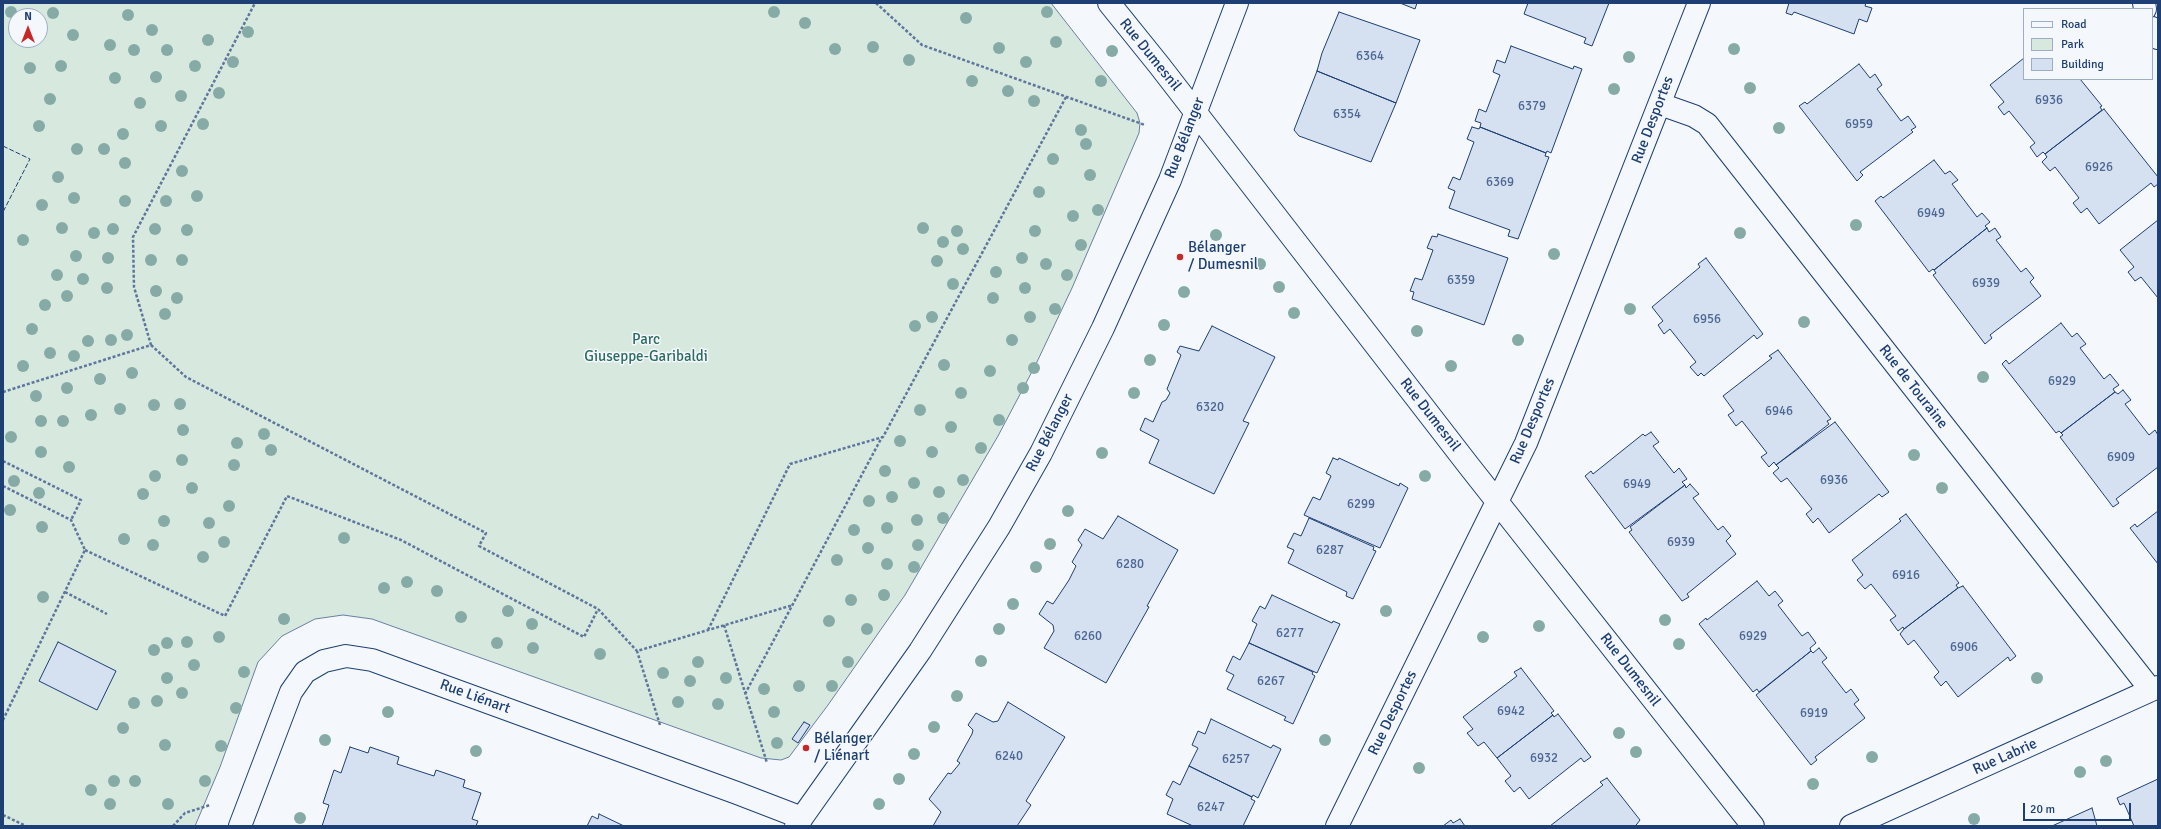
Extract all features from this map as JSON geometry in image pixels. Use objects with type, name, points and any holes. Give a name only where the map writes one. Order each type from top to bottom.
[{"type":"street","name":"Rue Dumesnil","points":[[1109,3],[1497,502],[1753,826]]},
{"type":"street","name":"Rue Bélanger","points":[[799,822],[920,651],[999,527],[1041,453],[1103,328],[1170,180],[1237,3]]},
{"type":"street","name":"Rue Desportes","points":[[1337,826],[1526,442],[1660,104],[1698,3]]},
{"type":"street","name":"Rue de Touraine","points":[[1660,104],[1694,116],[1707,124],[2154,689]]},
{"type":"street","name":"Rue Liénart","points":[[240,826],[291,692],[305,672],[324,661],[346,656],[372,660],[737,793],[799,822]]},
{"type":"street","name":"Rue Labrie","points":[[1851,826],[2154,689]]},
{"type":"path","points":[[255,3],[133,237],[134,287],[150,345],[186,377],[486,533],[479,546],[598,609],[637,651],[660,725]]},
{"type":"path","points":[[876,3],[922,45],[1146,125]]},
{"type":"path","points":[[745,694],[1066,97]]},
{"type":"path","points":[[3,392],[150,345]]},
{"type":"path","points":[[708,630],[790,464],[883,436]]},
{"type":"path","points":[[3,461],[81,500],[71,520]]},
{"type":"path","points":[[3,486],[71,520],[85,550],[225,616],[287,496],[402,540],[584,638],[598,609]]},
{"type":"path","points":[[3,720],[85,550]]},
{"type":"path","points":[[65,592],[107,614]]},
{"type":"path","points":[[637,651],[794,604]]},
{"type":"path","points":[[724,625],[766,763]]},
{"type":"path","points":[[173,826],[185,813],[210,805]]},
{"type":"path","points":[[3,815],[26,826]]},
{"type":"green space","name":"Parc Giuseppe-Garibaldi","points":[[3,3],[1051,3],[1137,113],[1140,123],[1139,133],[1072,288],[1036,364],[998,436],[905,595],[828,705],[789,757],[781,760],[761,758],[372,619],[343,615],[315,619],[282,636],[258,662],[220,767],[195,826],[3,826]]},
{"type":"building","points":[[1400,3],[1417,3],[1415,9]]},
{"type":"building","points":[[1528,3],[1609,3],[1592,46],[1584,43],[1586,38],[1524,14]]},
{"type":"building","points":[[1789,3],[1866,3],[1865,6],[1872,8],[1867,22],[1859,19],[1854,34],[1794,12],[1792,15],[1786,13]]},
{"type":"building","points":[[1339,12],[1420,40],[1396,103],[1317,71],[1322,53]]},
{"type":"building","points":[[1511,46],[1573,69],[1574,66],[1582,69],[1551,153],[1547,151],[1546,153],[1480,127],[1481,123],[1475,121],[1479,109],[1486,112],[1500,75],[1493,72],[1497,60],[1505,63]]},
{"type":"building","points":[[2023,59],[2023,80],[2081,80],[2102,106],[2100,107],[2102,110],[2045,154],[2043,152],[2037,157],[2030,147],[2035,143],[2009,111],[2004,115],[1998,107],[2004,102],[1990,85]]},
{"type":"building","points":[[1859,64],[1870,78],[1875,74],[1882,85],[1877,89],[1901,121],[1908,116],[1916,127],[1911,130],[1913,132],[1860,172],[1863,175],[1857,181],[1799,106],[1805,102],[1807,104]]},
{"type":"building","points":[[1317,71],[1396,103],[1371,162],[1299,136],[1294,130]]},
{"type":"building","points":[[2104,109],[2158,177],[2158,184],[2154,187],[2151,183],[2099,224],[2087,208],[2081,213],[2073,203],[2079,198],[2055,167],[2050,171],[2042,162],[2047,157],[2045,154]]},
{"type":"building","points":[[1472,127],[1479,129],[1480,127],[1546,153],[1545,156],[1549,157],[1518,239],[1508,236],[1510,230],[1449,208],[1455,191],[1448,188],[1453,177],[1460,180],[1474,142],[1467,139]]},
{"type":"building","points":[[1934,160],[1945,174],[1950,171],[1958,180],[1952,184],[1977,217],[1982,213],[1990,222],[1985,226],[1987,228],[1934,270],[1933,269],[1929,272],[1875,201],[1881,196],[1883,198]]},
{"type":"building","points":[[2158,220],[2158,298],[2141,277],[2135,281],[2128,272],[2134,267],[2120,250]]},
{"type":"building","points":[[1987,228],[1989,232],[1995,228],[2001,237],[1996,240],[2021,272],[2026,268],[2034,278],[2030,282],[2041,296],[1990,335],[1992,338],[1985,344],[1933,275],[1936,273],[1934,270]]},
{"type":"building","points":[[1438,234],[1508,258],[1484,325],[1412,299],[1414,292],[1410,291],[1415,278],[1422,280],[1433,250],[1427,248],[1432,236],[1437,237]]},
{"type":"building","points":[[1706,258],[1763,334],[1757,339],[1754,335],[1704,376],[1701,373],[1698,376],[1690,367],[1696,362],[1670,329],[1664,334],[1658,325],[1663,321],[1652,307],[1700,267],[1698,264]]},
{"type":"building","points":[[2061,323],[2072,337],[2077,333],[2086,344],[2080,348],[2104,379],[2110,374],[2119,385],[2113,389],[2115,392],[2061,433],[2059,431],[2056,433],[2002,364],[2006,360],[2009,364]]},
{"type":"building","points":[[1212,326],[1275,357],[1243,421],[1249,423],[1214,494],[1149,463],[1159,440],[1140,430],[1145,418],[1153,422],[1162,402],[1166,400],[1170,393],[1167,389],[1181,355],[1177,352],[1180,346],[1199,351]]},
{"type":"building","points":[[1778,350],[1831,419],[1827,421],[1829,424],[1776,465],[1774,462],[1769,467],[1761,457],[1767,453],[1742,421],[1736,426],[1728,415],[1734,411],[1723,396],[1772,358],[1769,356]]},
{"type":"building","points":[[2123,390],[2131,400],[2125,404],[2149,435],[2155,430],[2158,435],[2158,467],[2116,499],[2119,503],[2113,507],[2060,437],[2063,435],[2061,433],[2115,392],[2118,394]]},
{"type":"building","points":[[1835,422],[1889,492],[1882,497],[1879,494],[1829,533],[1818,518],[1813,523],[1806,514],[1812,509],[1787,478],[1781,482],[1773,473],[1779,468],[1776,465]]},
{"type":"building","points":[[1651,432],[1659,442],[1653,446],[1674,473],[1679,468],[1687,479],[1682,482],[1685,485],[1625,529],[1585,476],[1591,471],[1593,474],[1643,434],[1645,436]]},
{"type":"building","points":[[1333,458],[1338,460],[1339,458],[1399,486],[1400,483],[1408,488],[1380,548],[1304,515],[1313,497],[1320,500],[1331,476],[1326,473]]},
{"type":"building","points":[[1690,484],[1699,494],[1693,498],[1718,530],[1723,526],[1731,536],[1726,541],[1736,554],[1687,594],[1689,597],[1682,601],[1629,532],[1632,530],[1630,527],[1685,485],[1686,488]]},
{"type":"building","points":[[2158,511],[2158,564],[2130,528],[2135,524],[2137,527]]},
{"type":"building","points":[[1906,514],[1959,583],[1956,585],[1958,588],[1904,629],[1903,627],[1898,631],[1890,620],[1896,616],[1871,584],[1865,589],[1857,580],[1863,575],[1852,560],[1901,521],[1899,519]]},
{"type":"building","points":[[1118,516],[1178,550],[1147,606],[1149,607],[1106,683],[1044,648],[1054,631],[1053,625],[1039,614],[1047,601],[1053,604],[1069,580],[1076,566],[1072,562],[1082,545],[1078,540],[1085,529],[1103,539]]},
{"type":"building","points":[[1309,518],[1374,547],[1373,550],[1376,551],[1353,599],[1346,596],[1347,592],[1288,563],[1294,550],[1287,547],[1294,533],[1301,536]]},
{"type":"building","points":[[1757,581],[1769,596],[1775,591],[1783,601],[1778,605],[1802,636],[1808,632],[1816,643],[1810,648],[1811,651],[1759,692],[1757,689],[1753,692],[1699,624],[1706,618],[1707,620]]},
{"type":"building","points":[[1963,586],[2016,656],[2010,661],[2008,657],[1958,697],[1946,681],[1941,686],[1934,677],[1939,672],[1914,640],[1908,645],[1900,634],[1904,629],[1958,588]]},
{"type":"building","points":[[1272,595],[1332,623],[1333,621],[1340,624],[1317,673],[1249,643],[1257,624],[1252,621],[1260,606],[1265,609]]},
{"type":"building","points":[[58,642],[116,671],[97,710],[39,681]]},
{"type":"building","points":[[1249,643],[1313,672],[1312,674],[1315,676],[1293,724],[1284,720],[1286,717],[1227,689],[1234,675],[1226,671],[1233,656],[1240,660]]},
{"type":"building","points":[[1819,648],[1827,658],[1822,662],[1846,693],[1851,689],[1859,700],[1854,704],[1865,718],[1815,757],[1817,760],[1811,765],[1756,695],[1811,651],[1813,653]]},
{"type":"building","points":[[1521,668],[1554,711],[1551,713],[1553,715],[1497,758],[1484,742],[1478,746],[1467,733],[1473,729],[1463,717],[1517,676],[1514,672]]},
{"type":"building","points":[[1008,702],[1065,737],[1026,801],[1031,805],[1017,826],[933,826],[941,812],[929,799],[948,773],[951,774],[960,763],[957,761],[973,730],[968,725],[976,713],[993,722],[998,721]]},
{"type":"building","points":[[1558,714],[1591,757],[1584,762],[1581,758],[1529,799],[1520,787],[1514,792],[1505,781],[1511,776],[1497,758],[1553,715],[1554,717]]},
{"type":"building","points":[[1211,719],[1271,748],[1273,745],[1281,749],[1258,798],[1253,795],[1252,797],[1189,766],[1198,748],[1192,745],[1198,731],[1205,734]]},
{"type":"building","points":[[804,722],[810,725],[798,743],[792,739]]},
{"type":"building","points":[[350,747],[368,753],[370,747],[399,757],[397,764],[434,776],[436,770],[465,780],[463,787],[481,793],[472,819],[478,821],[476,826],[322,826],[329,805],[323,803],[334,770],[341,773]]},
{"type":"building","points":[[1189,766],[1252,797],[1251,799],[1255,801],[1243,826],[1193,826],[1167,814],[1173,799],[1166,795],[1173,781],[1180,785]]},
{"type":"building","points":[[1607,778],[1640,820],[1635,826],[1550,826],[1603,785],[1600,782]]},
{"type":"building","points":[[2158,779],[2158,826],[2134,826],[2124,803],[2120,805],[2117,798]]},
{"type":"building","points":[[2092,808],[2097,826],[2052,826]]},
{"type":"building","points":[[599,814],[624,826],[587,826],[592,816],[598,819]]},
{"type":"building","points":[[1460,819],[1465,826],[1443,826],[1451,820],[1453,823]]},
{"type":"fence","points":[[3,146],[30,159],[3,212]]},
{"type":"place","name":"Bélanger / Dumesnil","points":[[1180,257]]},
{"type":"place","name":"Bélanger / Liénart","points":[[806,748]]}]
